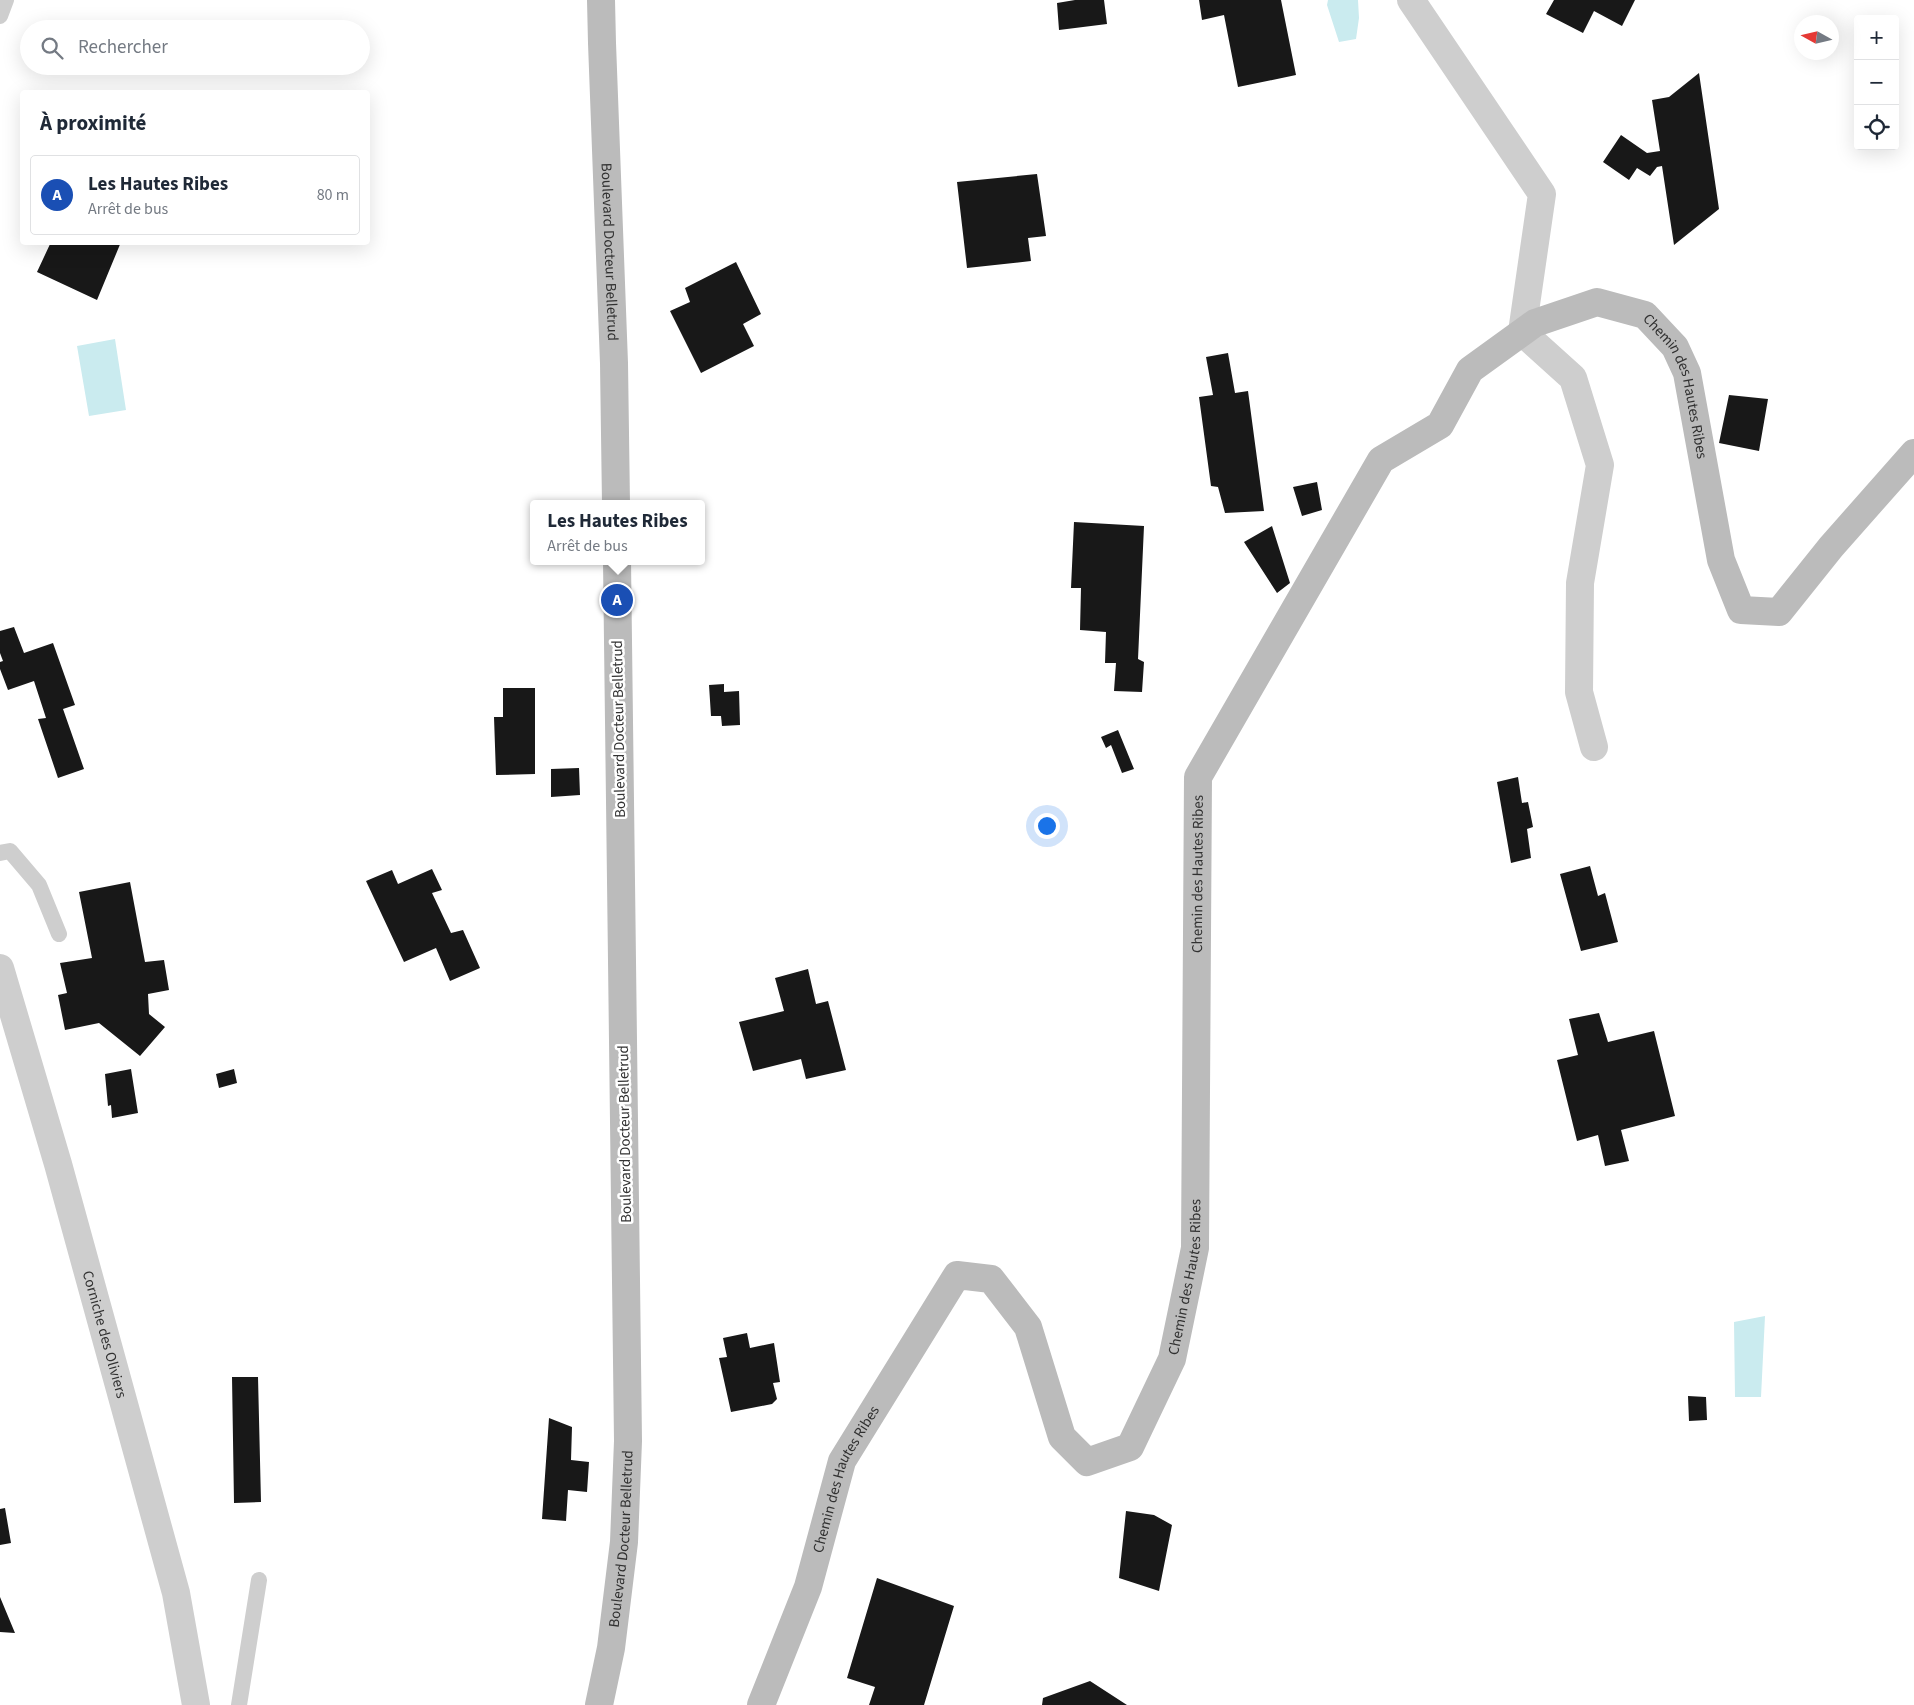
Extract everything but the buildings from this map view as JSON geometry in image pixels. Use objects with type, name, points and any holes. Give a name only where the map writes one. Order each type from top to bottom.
[{"type":"street","name":"Boulevard Docteur Belletrud","points":[[601,0],[614,363],[616,500]]},
{"type":"street","points":[[1411,0],[1542,194],[1522,332],[1573,378],[1600,465],[1580,583],[1580,692],[1594,747]]},
{"type":"street","name":"Chemin des Hautes Ribes","points":[[761,1705],[808,1587],[842,1461],[957,1274],[990,1279],[1028,1327],[1062,1437],[1087,1462],[1130,1447],[1172,1359],[1194,1248],[1198,777],[1381,460],[1440,425],[1470,370],[1534,323],[1597,302],[1645,315],[1674,347],[1687,373],[1722,560],[1740,610],[1779,612],[1831,547],[1914,453]]},
{"type":"street","name":"Boulevard Docteur Belletrud","points":[[599,1705],[611,1648],[624,1542],[628,1440],[617,565]]},
{"type":"street","name":"Corniche des Oliviers","points":[[0,968],[58,1164],[176,1593],[196,1705]]},
{"type":"lane","points":[[0,16],[6,0]]},
{"type":"lane","points":[[0,853],[10,851],[38,885],[59,934]]},
{"type":"lane","points":[[239,1705],[259,1580]]},
{"type":"water","points":[[1328,0],[1358,0],[1359,18],[1356,39],[1339,42],[1327,5]]},
{"type":"water","points":[[115,339],[126,410],[89,416],[77,346]]},
{"type":"water","points":[[1765,1316],[1761,1397],[1735,1397],[1734,1322]]},
{"type":"place","name":"Les Hautes Ribes","points":[[617,600]]}]
